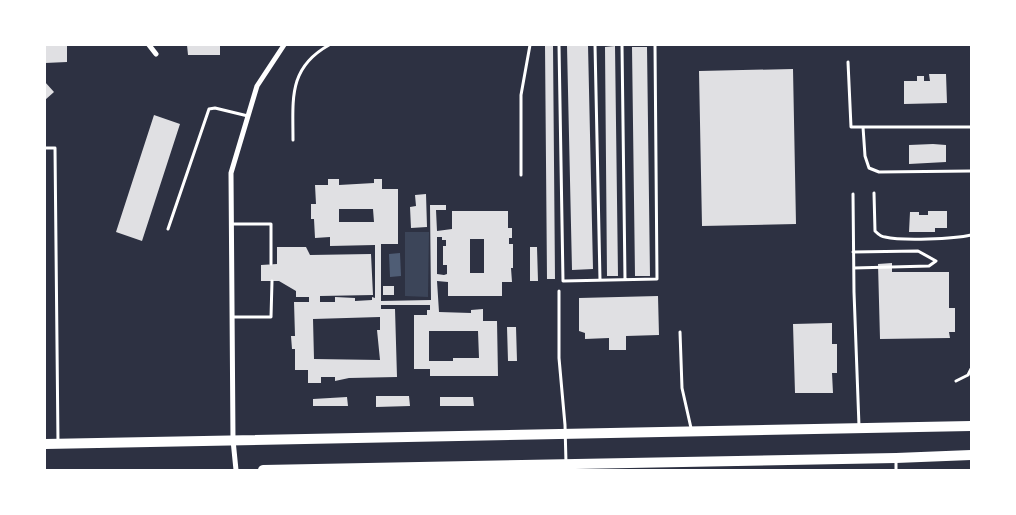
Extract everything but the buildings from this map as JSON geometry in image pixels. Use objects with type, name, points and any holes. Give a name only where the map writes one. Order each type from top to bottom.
[{"type":"main road","points":[[45,444],[971,426]]},
{"type":"main road","points":[[263,470],[566,464],[632,466],[971,455]]},
{"type":"street","points":[[149,45],[156,54]]},
{"type":"street","points":[[236,470],[233,440],[231,173],[257,86],[284,45]]},
{"type":"lane","points":[[293,140],[295,83],[303,66],[316,52],[329,45]]},
{"type":"lane","points":[[521,175],[521,95],[530,45]]},
{"type":"lane","points":[[559,45],[563,281],[657,278],[655,45]]},
{"type":"lane","points":[[595,45],[600,280]]},
{"type":"lane","points":[[622,45],[625,279]]},
{"type":"lane","points":[[848,62],[851,128],[971,128]]},
{"type":"lane","points":[[168,229],[209,109],[215,108],[248,116]]},
{"type":"lane","points":[[863,127],[865,156],[869,168],[879,172],[971,170]]},
{"type":"lane","points":[[45,148],[55,148],[58,443]]},
{"type":"lane","points":[[853,194],[859,428]]},
{"type":"lane","points":[[874,194],[875,231],[882,237],[898,239],[948,238],[971,235]]},
{"type":"lane","points":[[232,224],[270,224],[271,264]]},
{"type":"lane","points":[[854,252],[918,251],[936,261],[929,266],[854,268]]},
{"type":"lane","points":[[232,318],[271,317],[272,281]]},
{"type":"lane","points":[[559,291],[558,358],[566,464]]},
{"type":"lane","points":[[680,332],[682,388],[692,431]]},
{"type":"lane","points":[[956,381],[968,375],[971,369]]},
{"type":"lane","points":[[896,458],[896,470]]},
{"type":"shaded area","points":[[405,232],[429,232],[428,297],[405,296]]},
{"type":"shaded area","points":[[400,253],[401,276],[390,277],[389,254]]}]
